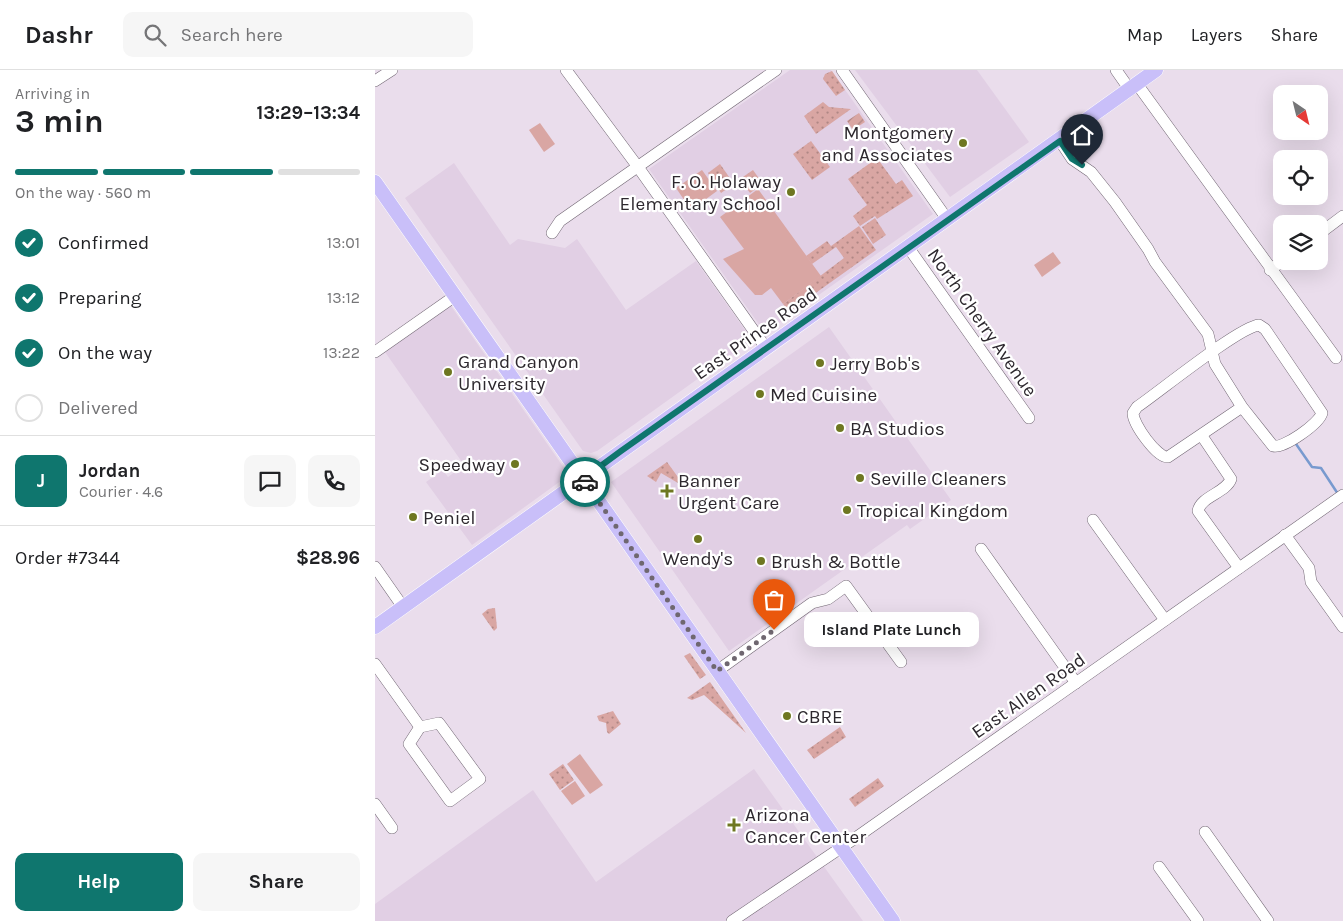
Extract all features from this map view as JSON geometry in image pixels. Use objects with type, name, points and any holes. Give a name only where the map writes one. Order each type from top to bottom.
[{"type":"main road","name":"East Prince Road","points":[[375,627],[947,219],[1060,141],[1157,70]]},
{"type":"main road","points":[[375,182],[854,868],[893,921]]},
{"type":"street","points":[[375,82],[392,70]]},
{"type":"street","points":[[565,70],[638,167],[766,348]]},
{"type":"street","points":[[552,233],[560,222],[776,70]]},
{"type":"street","name":"North Cherry Avenue","points":[[842,70],[947,219]]},
{"type":"street","points":[[1116,70],[1133,87],[1336,358]]},
{"type":"street","points":[[1060,141],[1072,159],[1091,172],[1115,202],[1155,262],[1209,334],[1213,352],[1215,364],[1242,406],[1268,441],[1277,447],[1285,445],[1318,421],[1322,413],[1262,327],[1254,326],[1213,352],[1137,407],[1133,413],[1136,425],[1163,458],[1173,455],[1242,406]]},
{"type":"street","points":[[1328,227],[1343,216]]},
{"type":"street","name":"North Cherry Avenue","points":[[909,247],[1029,418]]},
{"type":"street","points":[[375,352],[455,296]]},
{"type":"street","points":[[1201,436],[1231,479],[1227,485],[1200,505],[1198,511],[1239,568]]},
{"type":"street","name":"East Allen Road","points":[[732,921],[841,849],[1343,495]]},
{"type":"street","points":[[1093,520],[1165,620]]},
{"type":"street","points":[[1285,536],[1309,568],[1311,582],[1343,627]]},
{"type":"street","points":[[981,550],[1076,683]]},
{"type":"street","points":[[375,567],[403,607]]},
{"type":"street","points":[[717,671],[812,603],[828,599],[846,586],[901,662]]},
{"type":"street","points":[[375,664],[420,726]]},
{"type":"street","points":[[439,723],[480,779],[449,801],[409,744],[420,726],[439,723]]},
{"type":"street","points":[[375,804],[392,828]]},
{"type":"street","points":[[1205,832],[1269,921]]},
{"type":"street","points":[[796,880],[808,878],[836,859],[841,858],[854,868]]},
{"type":"street","points":[[1159,867],[1198,921]]},
{"type":"shaded area","name":"F. O. Holaway Elementary School","points":[[790,70],[831,70],[933,214],[765,333],[649,169]]},
{"type":"shaded area","points":[[855,70],[977,70],[1029,142],[950,197]]},
{"type":"shaded area","points":[[832,71],[845,90],[836,96],[823,79],[825,74]]},
{"type":"shaded area","points":[[823,102],[829,107],[851,109],[816,134],[804,116]]},
{"type":"shaded area","points":[[859,113],[865,122],[853,130],[847,121]]},
{"type":"shaded area","points":[[540,123],[555,144],[544,152],[529,130]]},
{"type":"shaded area","points":[[811,141],[830,167],[812,180],[793,154]]},
{"type":"shaded area","points":[[877,158],[896,184],[902,180],[913,196],[877,219],[875,216],[860,226],[853,216],[867,205],[848,179]]},
{"type":"shaded area","points":[[454,163],[510,245],[518,239],[565,248],[577,239],[626,310],[696,261],[752,340],[597,451],[591,453],[583,451],[405,198]]},
{"type":"shaded area","points":[[720,164],[734,184],[721,193],[708,173]]},
{"type":"shaded area","points":[[702,170],[717,191],[691,210],[676,188]]},
{"type":"shaded area","points":[[753,170],[763,184],[750,193],[740,179]]},
{"type":"shaded area","points":[[758,189],[821,276],[783,304],[771,288],[762,295],[755,295],[723,259],[744,249],[720,217]]},
{"type":"shaded area","points":[[875,218],[886,235],[873,244],[862,227]]},
{"type":"shaded area","points":[[859,226],[876,250],[789,312],[783,304],[844,258],[836,247],[812,264],[806,256],[827,241],[831,246]]},
{"type":"shaded area","points":[[1053,252],[1061,263],[1042,277],[1034,265]]},
{"type":"shaded area","points":[[451,306],[569,475],[472,545],[426,482],[443,470],[448,477],[464,465],[385,352]]},
{"type":"shaded area","points":[[829,327],[951,500],[910,529],[907,525],[729,651],[611,482]]},
{"type":"shaded area","points":[[667,462],[683,486],[661,473],[656,482],[647,476]]},
{"type":"shaded area","points":[[495,608],[497,628],[494,631],[482,614],[488,609]]},
{"type":"shaded area","points":[[690,653],[706,675],[700,679],[684,656]]},
{"type":"shaded area","points":[[710,682],[746,733],[704,695],[692,700],[687,698]]},
{"type":"shaded area","points":[[613,711],[621,724],[609,734],[606,723],[599,721],[597,716]]},
{"type":"shaded area","points":[[840,727],[846,737],[814,759],[807,750]]},
{"type":"shaded area","points":[[580,754],[603,785],[590,794],[567,764]]},
{"type":"shaded area","points":[[563,764],[574,780],[560,790],[549,774]]},
{"type":"shaded area","points":[[754,769],[863,921],[375,921],[375,904],[533,790],[596,882]]},
{"type":"shaded area","points":[[878,778],[884,786],[855,807],[849,799]]},
{"type":"shaded area","points":[[575,781],[585,796],[572,805],[561,791]]},
{"type":"waterway","points":[[1296,444],[1312,467],[1321,468],[1338,494]]},
{"type":"way so far","points":[[585,482],[717,671],[774,630]]},
{"type":"place","name":"Montgomery and Associates","points":[[963,143]]},
{"type":"place","name":"F. O. Holaway Elementary School","points":[[791,192]]},
{"type":"place","name":"Jerry Bob's","points":[[820,363]]},
{"type":"place","name":"Grand Canyon University","points":[[448,372]]},
{"type":"place","name":"Med Cuisine","points":[[760,394]]},
{"type":"place","name":"BA Studios","points":[[840,428]]},
{"type":"place","name":"Speedway","points":[[515,464]]},
{"type":"place","name":"Seville Cleaners","points":[[860,478]]},
{"type":"place","name":"Banner Urgent Care","points":[[667,491]]},
{"type":"place","name":"Tropical Kingdom","points":[[847,510]]},
{"type":"place","name":"Peniel","points":[[413,517]]},
{"type":"place","name":"Wendy's","points":[[698,539]]},
{"type":"place","name":"Brush & Bottle","points":[[761,561]]},
{"type":"place","name":"Island Plate Lunch","points":[[774,630]]},
{"type":"place","name":"CBRE","points":[[787,716]]},
{"type":"place","name":"Arizona Cancer Center","points":[[734,825]]},
{"type":"route","points":[[585,482],[583,479],[621,451],[1060,141],[1072,159],[1082,165]]}]
